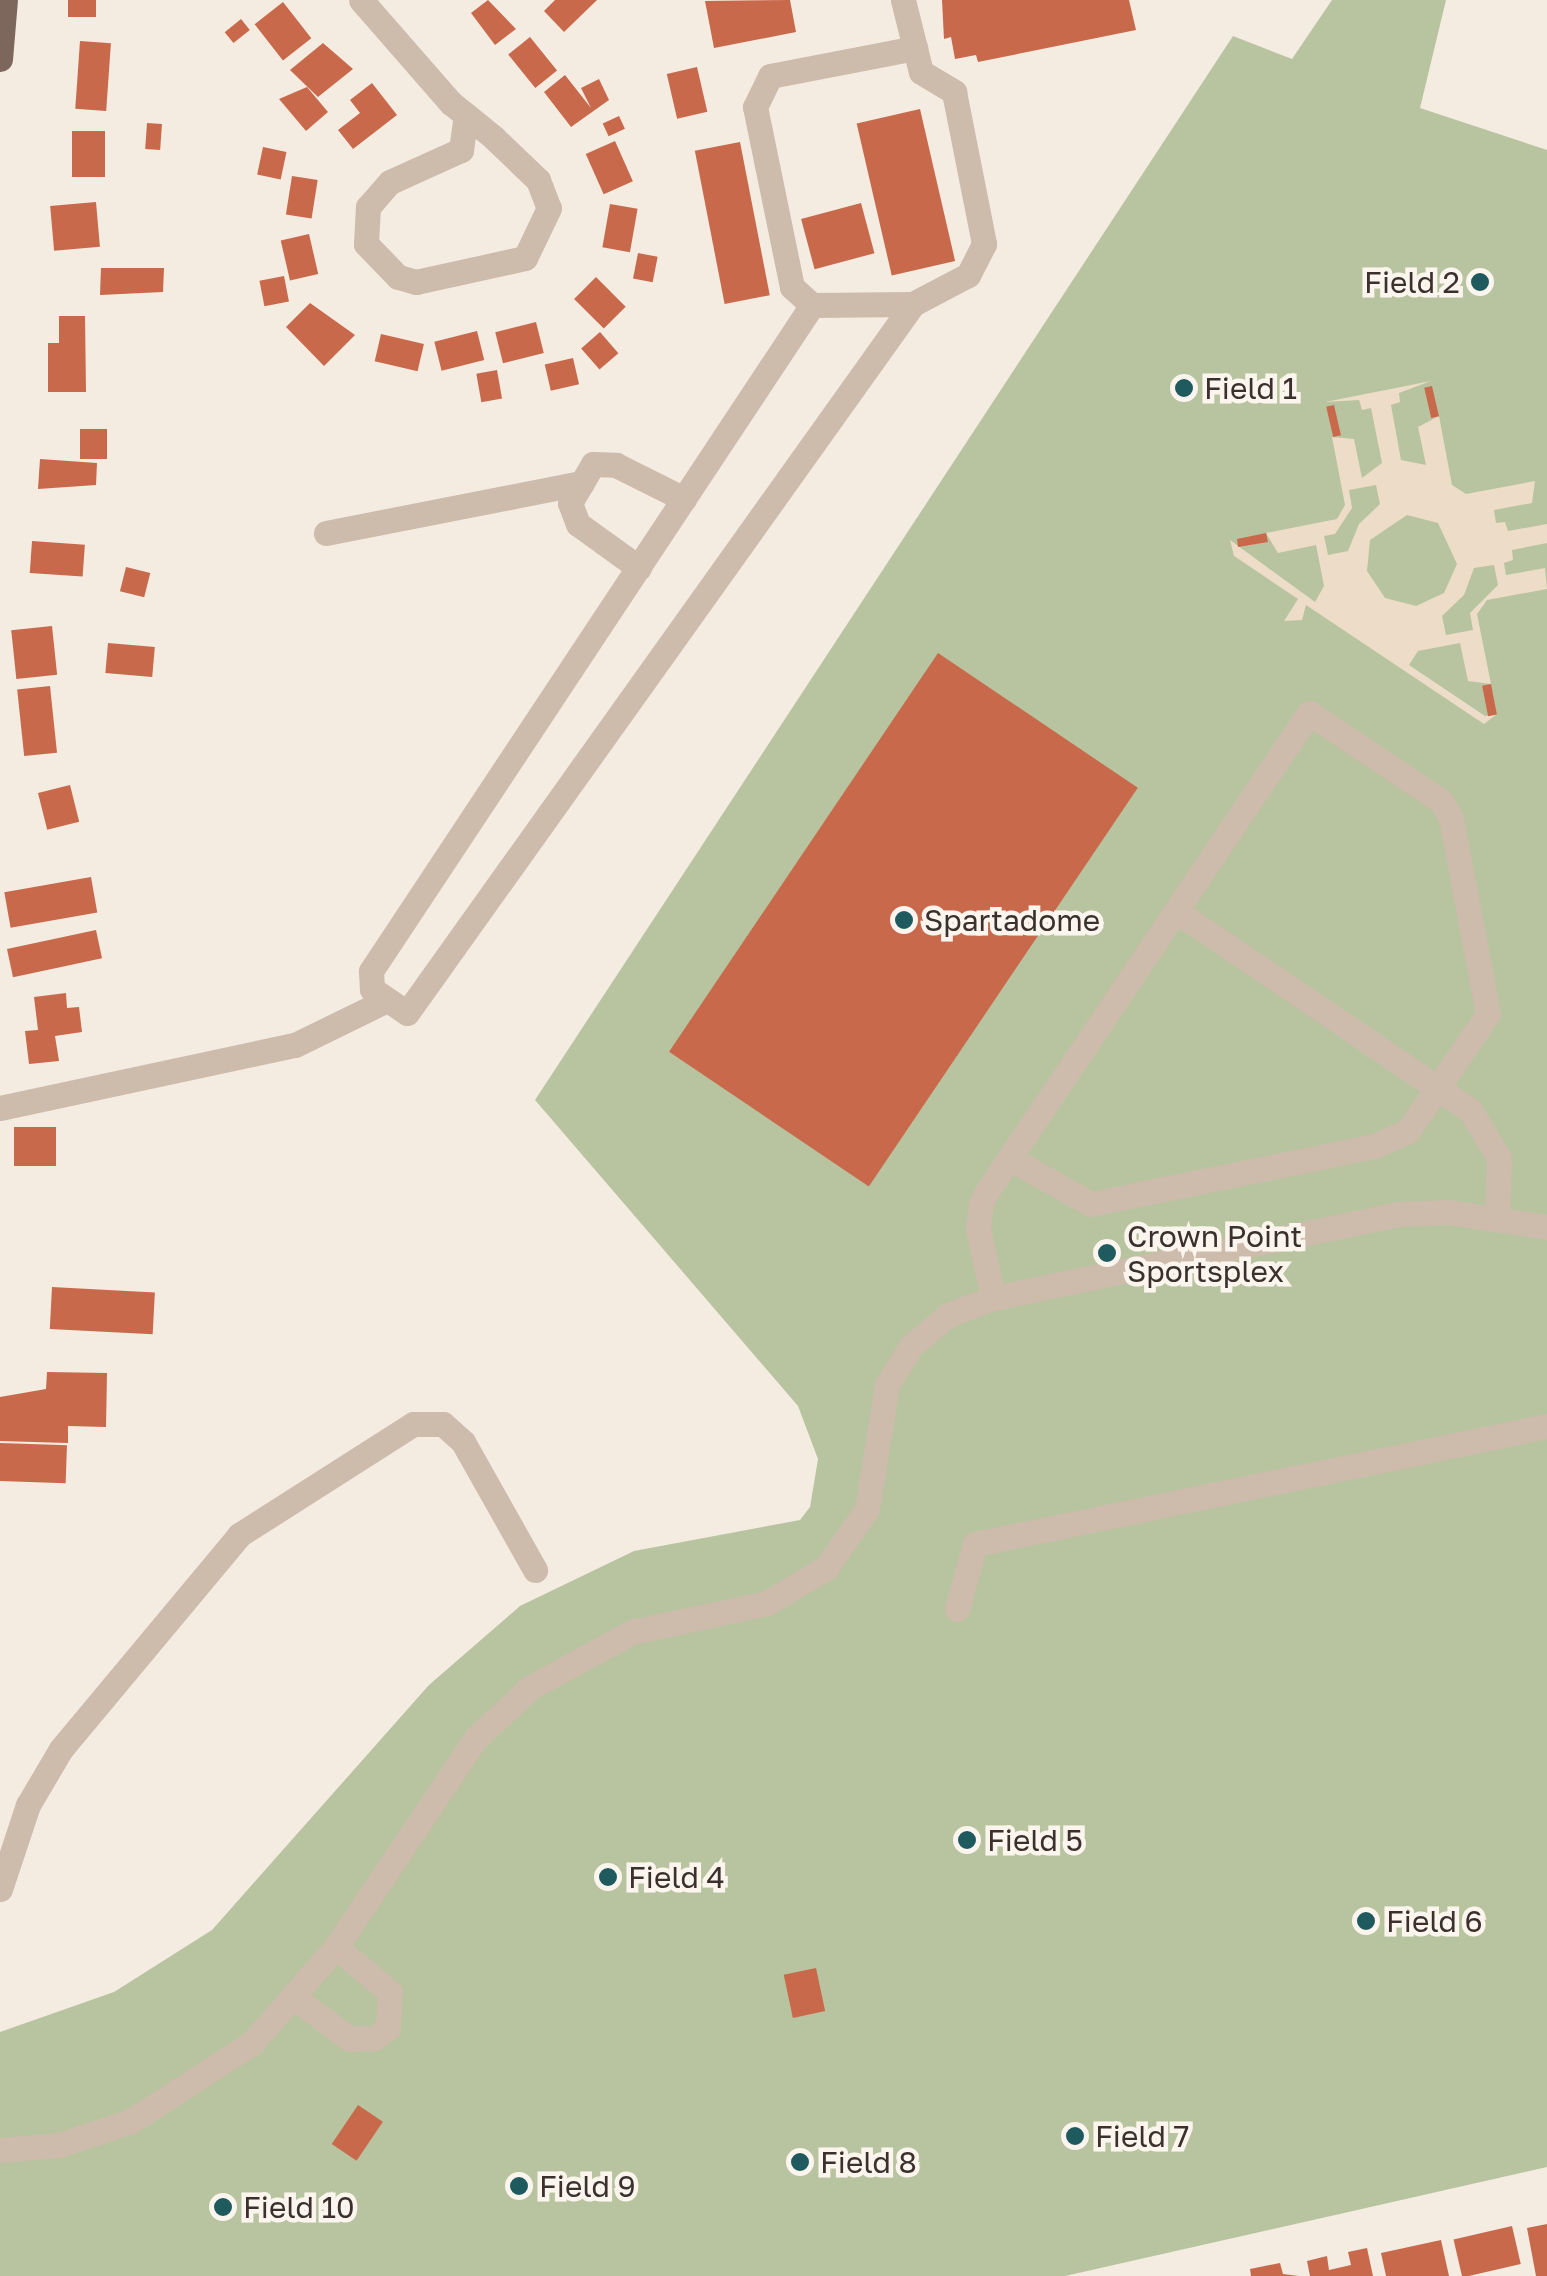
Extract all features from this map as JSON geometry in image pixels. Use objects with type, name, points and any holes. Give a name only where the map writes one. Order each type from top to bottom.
[{"type":"main road","points":[[0,58],[4,0]]},
{"type":"street","points":[[360,0],[466,115],[546,193],[544,228],[525,258],[506,266],[416,282],[398,277],[366,244],[368,207],[390,182],[461,150],[466,115]]},
{"type":"street","points":[[812,305],[371,972],[372,989],[407,1014],[423,1000],[913,304],[968,275],[984,244],[954,92],[920,72],[903,0]]},
{"type":"street","points":[[913,304],[812,305],[792,287],[754,106],[770,76],[914,48]]},
{"type":"street","points":[[639,568],[578,524],[570,503],[593,464],[616,465],[684,499]]},
{"type":"street","points":[[326,533],[582,482]]},
{"type":"street","points":[[994,1298],[977,1214],[1010,1158],[1309,713],[1441,801],[1452,818],[1488,1014],[1442,1090],[1408,1132],[1374,1146],[1108,1202],[1070,1199],[1010,1158]]},
{"type":"street","points":[[1176,911],[1479,1119],[1494,1146],[1502,1182],[1497,1219]]},
{"type":"street","points":[[0,1108],[295,1046],[387,1000]]},
{"type":"street","points":[[0,2150],[98,2135],[162,2106],[227,2064],[296,1999],[336,1948],[453,1769],[531,1688],[632,1632],[785,1596],[840,1556],[867,1509],[880,1405],[898,1364],[948,1315],[994,1298],[1400,1214],[1497,1219],[1547,1227]]},
{"type":"street","points":[[0,1889],[28,1804],[61,1749],[239,1535],[413,1424],[444,1424],[463,1442],[536,1570]]},
{"type":"street","points":[[957,1610],[974,1544],[1547,1426]]},
{"type":"street","points":[[296,1999],[350,2038],[374,2038],[388,2028],[390,1992],[336,1948]]},
{"type":"green space","name":"Crown Point Sportsplex","points":[[1332,0],[1446,0],[1420,108],[1547,150],[1547,2167],[1065,2276],[0,2276],[0,2032],[114,1992],[212,1930],[429,1685],[520,1606],[634,1551],[800,1520],[810,1507],[818,1459],[798,1406],[535,1100],[1233,36],[1292,59]]},
{"type":"shaded area","points":[[1431,381],[1399,393],[1400,402],[1391,405],[1401,460],[1426,465],[1418,427],[1439,416],[1452,485],[1466,494],[1535,481],[1532,503],[1494,510],[1496,523],[1505,522],[1508,531],[1547,524],[1547,543],[1512,550],[1513,560],[1504,563],[1506,575],[1545,568],[1547,589],[1487,600],[1477,614],[1491,684],[1468,681],[1460,643],[1418,651],[1409,665],[1485,716],[1497,714],[1484,724],[1306,605],[1302,620],[1284,621],[1298,599],[1234,556],[1230,540],[1315,602],[1324,586],[1316,545],[1278,553],[1266,533],[1337,519],[1345,505],[1332,437],[1354,439],[1362,478],[1382,463],[1371,408],[1362,410],[1359,400],[1325,402]],"holes":[[[1376,485],[1380,504],[1359,524],[1348,551],[1328,555],[1324,536],[1335,534],[1352,508],[1349,490]],[[1407,515],[1438,523],[1457,564],[1444,593],[1416,606],[1385,598],[1367,571],[1370,540]],[[1494,565],[1498,585],[1470,613],[1473,630],[1446,635],[1442,616],[1464,595],[1474,568]]]},
{"type":"building","points":[[68,0],[96,0],[96,17],[68,17]]},
{"type":"building","points":[[488,0],[516,29],[495,45],[471,13]]},
{"type":"building","points":[[555,0],[597,0],[564,32],[544,11]]},
{"type":"building","points":[[790,0],[796,32],[714,48],[705,1]]},
{"type":"building","points":[[942,0],[1129,0],[1136,30],[978,62],[976,55],[955,59],[951,37],[944,39]]},
{"type":"building","points":[[283,2],[311,38],[283,60],[255,24]]},
{"type":"building","points":[[241,19],[250,30],[233,43],[225,32]]},
{"type":"building","points":[[530,37],[557,70],[535,88],[508,55]]},
{"type":"building","points":[[80,41],[111,43],[106,111],[75,109]]},
{"type":"building","points":[[323,43],[353,69],[318,97],[290,70]]},
{"type":"building","points":[[697,67],[707,112],[677,119],[667,74]]},
{"type":"building","points":[[565,75],[591,108],[581,88],[599,79],[609,100],[571,127],[544,92]]},
{"type":"building","points":[[372,83],[397,115],[353,149],[338,130],[360,113],[350,100]]},
{"type":"building","points":[[307,87],[328,112],[306,131],[279,99]]},
{"type":"building","points":[[920,109],[955,261],[892,276],[857,124]]},
{"type":"building","points":[[619,116],[625,129],[609,136],[603,124]]},
{"type":"building","points":[[147,123],[162,124],[160,150],[145,149]]},
{"type":"building","points":[[72,131],[105,131],[105,177],[72,177]]},
{"type":"building","points":[[615,141],[633,181],[604,194],[586,154]]},
{"type":"building","points":[[740,142],[770,295],[725,304],[695,151]]},
{"type":"building","points":[[263,147],[286,152],[281,179],[257,174]]},
{"type":"building","points":[[292,176],[318,180],[312,219],[286,215]]},
{"type":"building","points":[[96,202],[100,247],[54,251],[50,206]]},
{"type":"building","points":[[861,203],[874,253],[815,269],[801,219]]},
{"type":"building","points":[[610,204],[638,209],[630,252],[602,247]]},
{"type":"building","points":[[309,234],[318,274],[290,280],[281,241]]},
{"type":"building","points":[[638,253],[658,257],[653,282],[633,279]]},
{"type":"building","points":[[101,268],[164,268],[163,292],[100,295]]},
{"type":"building","points":[[284,276],[289,302],[264,306],[259,281]]},
{"type":"building","points":[[596,277],[626,307],[604,329],[574,299]]},
{"type":"building","points":[[310,303],[355,335],[324,366],[286,327]]},
{"type":"building","points":[[59,316],[85,316],[86,392],[48,392],[48,343],[59,343]]},
{"type":"building","points":[[536,322],[544,353],[503,363],[495,332]]},
{"type":"building","points":[[477,331],[484,360],[442,371],[434,342]]},
{"type":"building","points":[[600,332],[618,353],[600,370],[581,348]]},
{"type":"building","points":[[381,334],[424,344],[418,371],[375,361]]},
{"type":"building","points":[[573,358],[579,384],[551,391],[545,365]]},
{"type":"building","points":[[497,370],[502,399],[481,402],[476,374]]},
{"type":"building","points":[[1432,386],[1439,416],[1431,418],[1424,388]]},
{"type":"building","points":[[1334,405],[1341,435],[1333,437],[1326,407]]},
{"type":"building","points":[[80,429],[107,429],[107,459],[80,459]]},
{"type":"building","points":[[40,459],[97,463],[96,485],[38,489]]},
{"type":"building","points":[[1266,533],[1268,542],[1238,547],[1237,539]]},
{"type":"building","points":[[32,541],[85,545],[83,577],[30,573]]},
{"type":"building","points":[[126,567],[150,573],[144,597],[120,591]]},
{"type":"building","points":[[52,626],[57,675],[16,679],[11,630]]},
{"type":"building","points":[[108,643],[155,647],[152,677],[105,673]]},
{"type":"building","name":"Spartadome","points":[[938,653],[1138,788],[869,1187],[669,1052]]},
{"type":"building","points":[[1491,684],[1497,714],[1488,716],[1482,686]]},
{"type":"building","points":[[50,686],[57,753],[24,756],[17,689]]},
{"type":"building","points":[[70,785],[79,822],[47,830],[38,793]]},
{"type":"building","points":[[91,877],[97,912],[11,928],[4,892]]},
{"type":"building","points":[[96,930],[102,958],[13,977],[7,949]]},
{"type":"building","points":[[66,993],[67,1008],[79,1007],[82,1032],[55,1036],[59,1061],[29,1064],[25,1031],[38,1030],[34,997]]},
{"type":"building","points":[[14,1127],[56,1127],[56,1166],[14,1166]]},
{"type":"building","points":[[52,1287],[155,1292],[153,1334],[50,1329]]},
{"type":"building","points":[[47,1372],[107,1373],[106,1427],[68,1426],[68,1443],[0,1441],[0,1397],[46,1389]]},
{"type":"building","points":[[0,1443],[67,1445],[66,1483],[0,1481]]},
{"type":"building","points":[[816,1968],[825,2011],[793,2018],[784,1975]]},
{"type":"building","points":[[358,2105],[383,2122],[357,2161],[332,2144]]},
{"type":"building","points":[[1547,2224],[1547,2276],[1536,2276],[1527,2228]]},
{"type":"building","points":[[1512,2226],[1521,2264],[1462,2276],[1454,2239]]},
{"type":"building","points":[[1441,2240],[1449,2276],[1386,2276],[1381,2253]]},
{"type":"building","points":[[1367,2248],[1373,2276],[1310,2276],[1307,2261],[1327,2256],[1329,2270],[1351,2265],[1348,2252]]},
{"type":"building","points":[[1280,2263],[1283,2274],[1299,2276],[1251,2276],[1250,2269]]},
{"type":"place","name":"Field 2","points":[[1480,282]]},
{"type":"place","name":"Field 1","points":[[1184,388]]},
{"type":"place","name":"Spartadome","points":[[904,920]]},
{"type":"place","name":"Crown Point Sportsplex","points":[[1107,1253]]},
{"type":"place","name":"Field 5","points":[[967,1840]]},
{"type":"place","name":"Field 4","points":[[608,1877]]},
{"type":"place","name":"Field 6","points":[[1366,1921]]},
{"type":"place","name":"Field 7","points":[[1075,2136]]},
{"type":"place","name":"Field 8","points":[[800,2162]]},
{"type":"place","name":"Field 9","points":[[519,2186]]},
{"type":"place","name":"Field 10","points":[[223,2207]]}]
